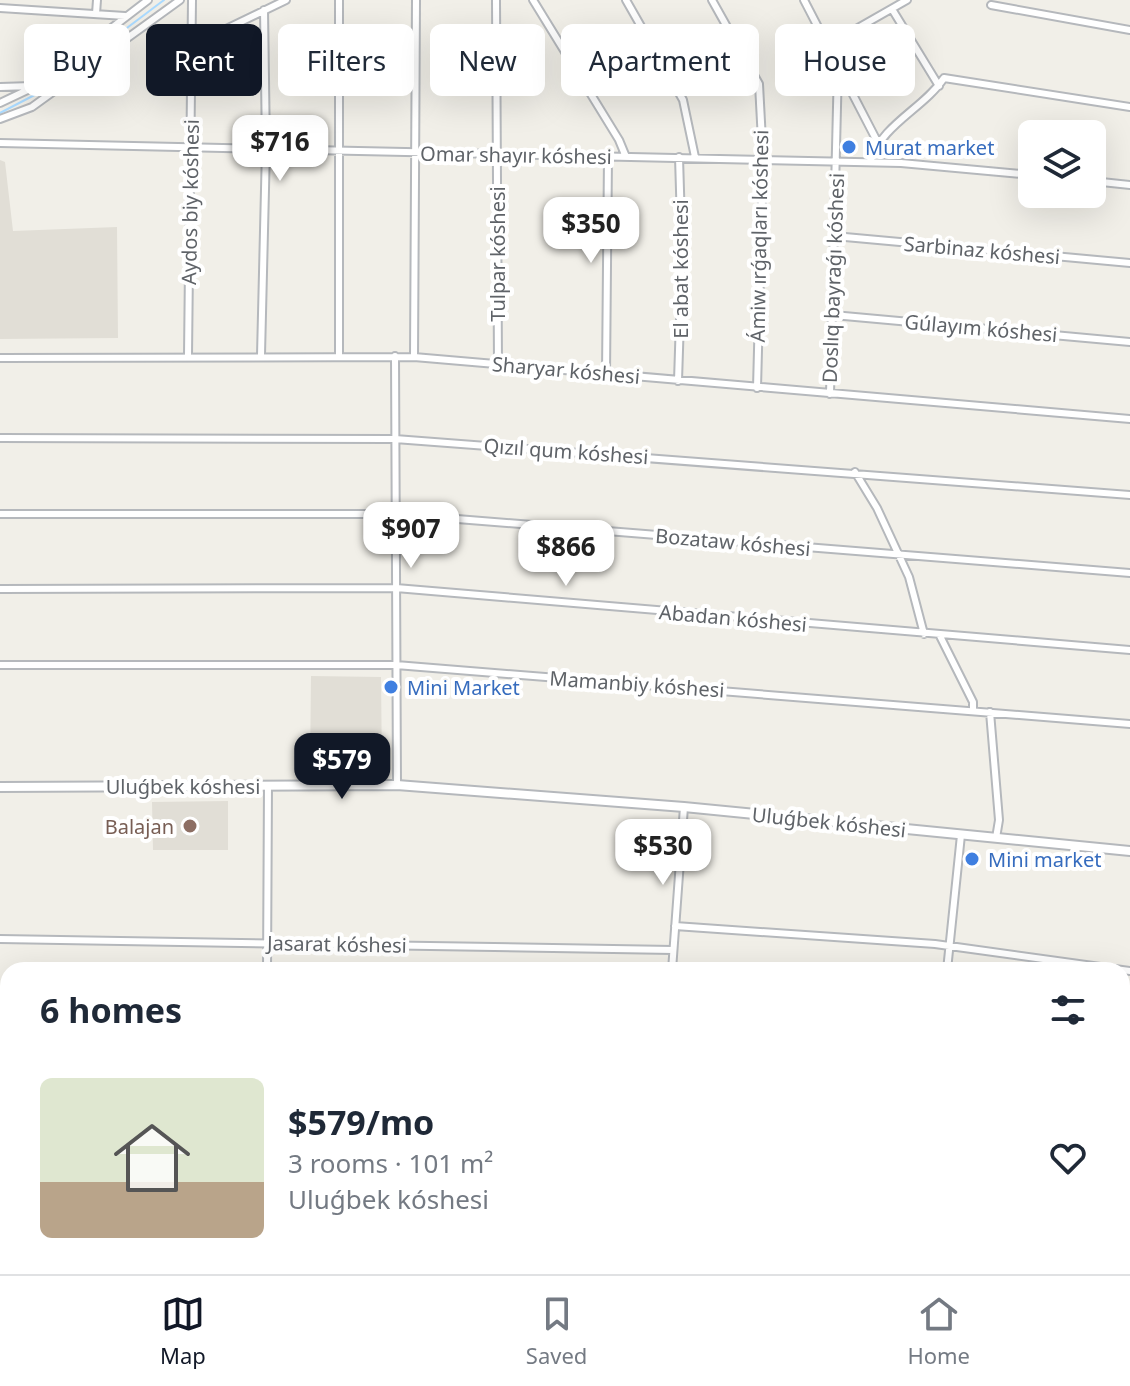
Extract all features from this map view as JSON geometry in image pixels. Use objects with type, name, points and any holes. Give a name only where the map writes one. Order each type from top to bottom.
[{"type":"street","points":[[96,14],[97,0]]},
{"type":"street","points":[[115,24],[148,0]]},
{"type":"street","points":[[0,119],[32,107],[180,0]]},
{"type":"street","name":"Aydos biy kóshesi","points":[[192,0],[193,24]]},
{"type":"street","points":[[236,24],[286,0]]},
{"type":"street","points":[[339,0],[339,355]]},
{"type":"street","points":[[414,357],[416,0]]},
{"type":"street","name":"Tulpar kóshesi","points":[[496,0],[498,364]]},
{"type":"street","points":[[533,0],[619,140],[626,157]]},
{"type":"street","points":[[626,0],[683,100],[695,157]]},
{"type":"street","name":"Ámiw ırǵaqları kóshesi","points":[[712,0],[759,84],[763,160],[757,388]]},
{"type":"street","name":"Doslıq bayraǵı kóshesi","points":[[804,0],[817,24]]},
{"type":"street","points":[[865,24],[907,0]]},
{"type":"street","points":[[991,5],[1130,30]]},
{"type":"street","points":[[0,8],[125,16]]},
{"type":"street","points":[[892,9],[939,86]]},
{"type":"street","points":[[261,355],[266,148],[264,10]]},
{"type":"street","points":[[870,162],[878,143],[944,78],[1130,107]]},
{"type":"street","points":[[0,87],[24,86]]},
{"type":"street","points":[[0,103],[24,92]]},
{"type":"street","name":"Aydos biy kóshesi","points":[[188,356],[191,96]]},
{"type":"street","name":"Doslıq bayraǵı kóshesi","points":[[830,394],[837,96]]},
{"type":"street","name":"Doslıq bayraǵı kóshesi","points":[[854,96],[878,143]]},
{"type":"street","name":"Omar shayır kóshesi","points":[[0,143],[870,162],[1018,174]]},
{"type":"street","points":[[606,374],[608,157]]},
{"type":"street","name":"El abat kóshesi","points":[[678,381],[682,270],[679,157]]},
{"type":"street","points":[[1106,182],[1130,185]]},
{"type":"street","name":"Sarbinaz kóshesi","points":[[834,236],[1130,263]]},
{"type":"street","name":"Gúlayım kóshesi","points":[[833,315],[1130,342]]},
{"type":"street","points":[[395,356],[397,785]]},
{"type":"street","name":"Sharyar kóshesi","points":[[0,358],[414,357],[1130,419]]},
{"type":"street","name":"Qızıl qum kóshesi","points":[[0,438],[395,439],[1130,495]]},
{"type":"street","points":[[855,472],[877,508],[899,556],[924,634]]},
{"type":"street","name":"Bozataw kóshesi","points":[[0,514],[395,514],[1130,573]]},
{"type":"street","name":"Abadan kóshesi","points":[[0,589],[396,588],[1130,650]]},
{"type":"street","points":[[940,636],[973,702],[973,710]]},
{"type":"street","name":"Mamanbiy kóshesi","points":[[0,665],[396,665],[1130,724]]},
{"type":"street","points":[[990,712],[999,820],[996,838]]},
{"type":"street","points":[[267,962],[268,785]]},
{"type":"street","name":"Uluǵbek kóshesi","points":[[0,787],[397,785],[684,807],[1130,851]]},
{"type":"street","points":[[672,962],[684,807]]},
{"type":"street","points":[[948,962],[961,835]]},
{"type":"street","points":[[675,926],[949,946],[1065,962]]},
{"type":"street","name":"Jasarat kóshesi","points":[[0,939],[673,950]]},
{"type":"shaded area","points":[[0,160],[5,162],[13,231],[117,227],[118,338],[0,339]]},
{"type":"shaded area","points":[[311,676],[381,677],[382,771],[310,772]]},
{"type":"shaded area","name":"Balajan","points":[[228,801],[228,850],[153,850],[152,802]]},
{"type":"waterway","points":[[0,113],[46,89],[164,0]]},
{"type":"place","name":"Murat market","points":[[849,147]]},
{"type":"place","name":"Mini Market","points":[[391,687]]},
{"type":"place","name":"Balajan","points":[[190,826]]},
{"type":"place","name":"Mini market","points":[[972,859]]}]
